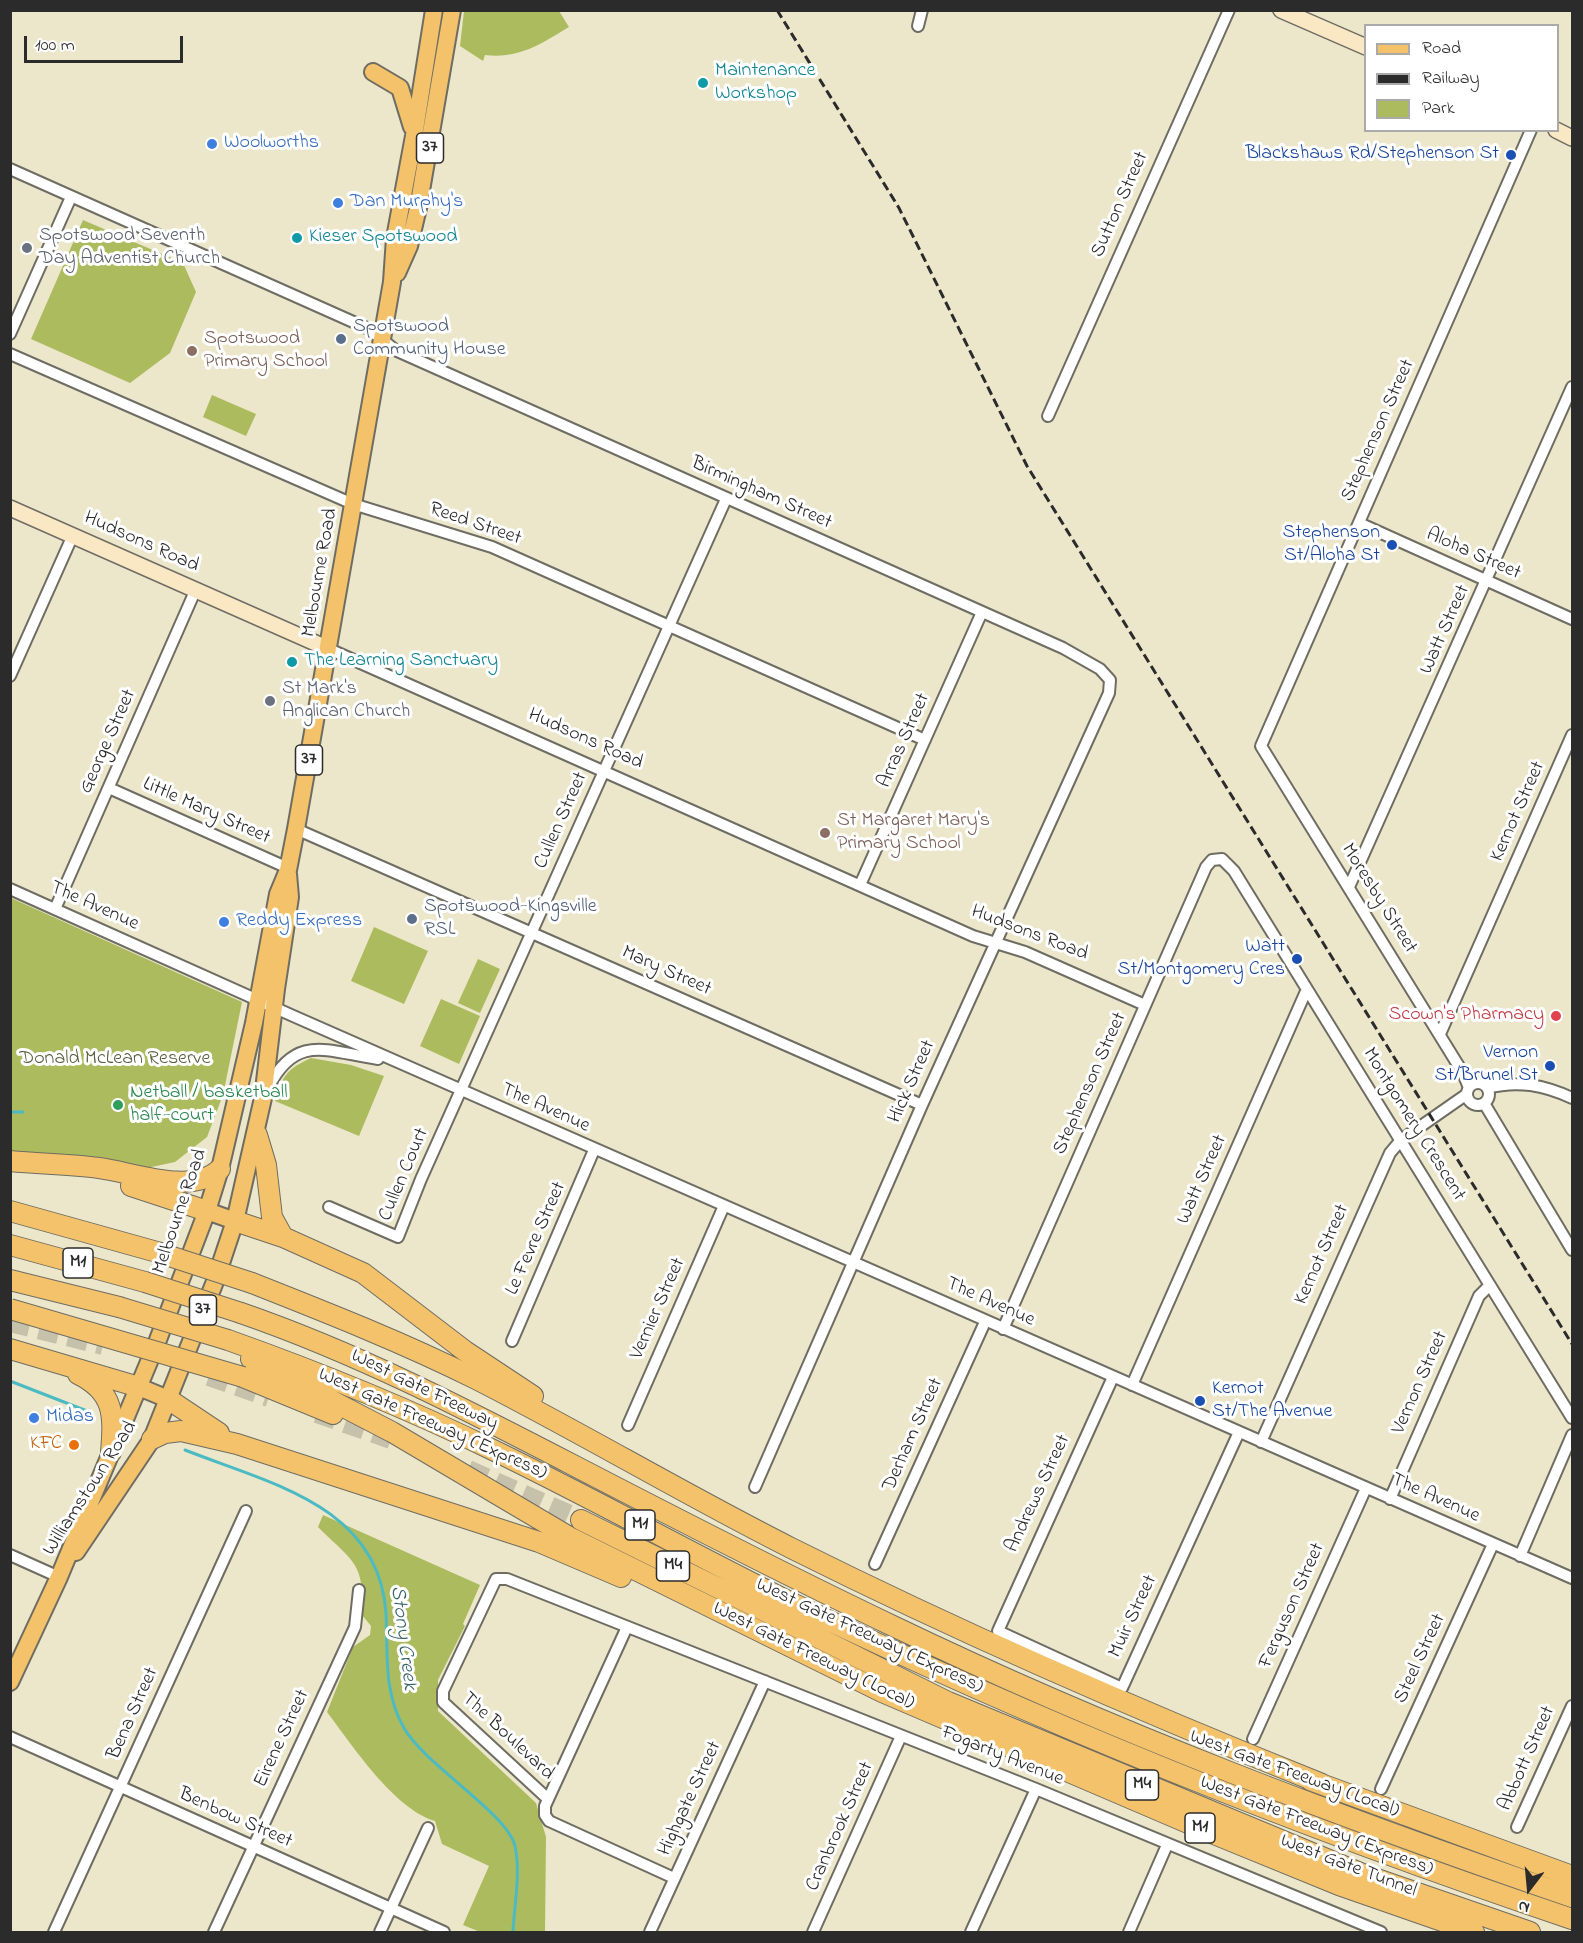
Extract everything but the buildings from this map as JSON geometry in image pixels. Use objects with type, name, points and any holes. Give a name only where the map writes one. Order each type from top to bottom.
[{"type":"highway","points":[[257,1135],[266,1165],[272,1216],[284,1237]]},
{"type":"highway","points":[[10,1161],[100,1168],[168,1181],[206,1179],[220,1169]]},
{"type":"highway","points":[[47,1165],[139,1188],[207,1211]]},
{"type":"highway","name":"M1","points":[[10,1211],[157,1252],[252,1283],[379,1335],[476,1379],[692,1498],[952,1628],[1057,1675],[1322,1784]]},
{"type":"highway","points":[[235,1221],[284,1237],[363,1273],[514,1385],[790,1547]]},
{"type":"highway","name":"West Gate Freeway","points":[[10,1245],[145,1282],[307,1336],[398,1377],[812,1586],[1013,1682]]},
{"type":"highway","name":"West Gate Freeway (Local)","points":[[10,1280],[180,1324],[226,1342],[383,1428],[570,1538],[882,1692],[1209,1832],[1340,1885],[1474,1932]]},
{"type":"highway","points":[[10,1309],[243,1377],[334,1414],[499,1496]]},
{"type":"highway","name":"West Gate Freeway (Express)","points":[[226,1342],[324,1375],[490,1448],[788,1601],[1080,1734],[1356,1844],[1572,1919]]},
{"type":"highway","points":[[10,1348],[139,1387]]},
{"type":"highway","points":[[44,1358],[86,1378],[105,1396],[114,1418],[111,1452]]},
{"type":"highway","points":[[168,1399],[191,1416],[237,1443]]},
{"type":"highway","points":[[152,1439],[165,1433],[181,1431],[237,1443],[539,1542],[807,1656]]},
{"type":"highway","name":"West Gate Tunnel","points":[[581,1520],[948,1702],[1365,1875],[1530,1932]]},
{"type":"highway","name":"West Gate Freeway (Local)","points":[[1013,1682],[1091,1702],[1572,1876]]},
{"type":"highway","name":"West Gate Freeway (Express)","points":[[1013,1682],[1152,1742],[1424,1845],[1572,1897]]},
{"type":"main road","name":"Melbourne Road","points":[[139,1387],[207,1211],[220,1169],[278,894],[288,869],[329,649],[392,282],[394,238],[414,136],[434,10]]},
{"type":"main road","name":"Melbourne Road","points":[[392,282],[409,246],[418,208],[452,10]]},
{"type":"main road","points":[[373,72],[388,78],[400,88],[409,110],[414,136]]},
{"type":"main road","name":"Melbourne Road","points":[[235,1221],[257,1135],[263,1098],[290,897],[288,869]]},
{"type":"main road","points":[[207,1211],[235,1221]]},
{"type":"main road","name":"Williamstown Road","points":[[58,1577],[152,1439],[214,1284],[235,1221]]},
{"type":"main road","points":[[139,1387],[168,1399]]},
{"type":"main road","name":"Williamstown Road","points":[[10,1682],[58,1577],[139,1387]]},
{"type":"street","points":[[918,26],[922,10]]},
{"type":"street","name":"Sutton Street","points":[[1048,416],[1229,10]]},
{"type":"street","points":[[1285,11],[1364,47]]},
{"type":"street","name":"Stephenson Street","points":[[1261,746],[1530,132]]},
{"type":"street","name":"Birmingham Street","points":[[10,169],[369,329],[395,350],[1085,659],[1110,680],[1109,693]]},
{"type":"street","points":[[10,334],[71,197]]},
{"type":"street","name":"Reed Street","points":[[10,354],[353,504],[492,547],[925,740]]},
{"type":"street","name":"Watt Street","points":[[1349,887],[1488,581],[1572,387]]},
{"type":"street","name":"Cullen Street","points":[[460,1092],[726,499]]},
{"type":"street","name":"Hudsons Road","points":[[10,508],[973,936],[1025,952],[1145,1005]]},
{"type":"street","name":"Aloha Street","points":[[1359,523],[1572,619]]},
{"type":"street","points":[[10,676],[73,535]]},
{"type":"street","name":"George Street","points":[[55,909],[196,589]]},
{"type":"street","name":"Arras Street","points":[[860,885],[982,612]]},
{"type":"street","name":"Hick Street","points":[[755,1488],[922,1106],[1109,693]]},
{"type":"street","name":"Kernot Street","points":[[1440,1034],[1572,735]]},
{"type":"street","name":"Moresby Street","points":[[1261,746],[1440,1034],[1463,1073],[1470,1092]]},
{"type":"street","name":"Little Mary Street","points":[[109,788],[288,869]]},
{"type":"street","name":"Mary Street","points":[[296,829],[922,1106]]},
{"type":"street","name":"Stephenson Street","points":[[1003,1329],[1206,867],[1217,859]]},
{"type":"street","name":"Montgomery Crescent","points":[[1217,859],[1229,864],[1572,1418]]},
{"type":"street","name":"The Avenue","points":[[10,889],[460,1092],[1572,1578]]},
{"type":"street","name":"Watt Street","points":[[1132,1385],[1307,989]]},
{"type":"street","name":"The Avenue","points":[[263,1098],[278,1068],[292,1056],[307,1050],[331,1049],[393,1062]]},
{"type":"street","points":[[1470,1092],[1482,1084],[1486,1096],[1572,1251]]},
{"type":"street","points":[[1470,1092],[1486,1096],[1504,1084],[1520,1084],[1549,1088],[1570,1097],[1572,1085]]},
{"type":"street","name":"Cullen Court","points":[[329,1207],[398,1237],[460,1092]]},
{"type":"street","name":"Kernot Street","points":[[1261,1442],[1382,1166],[1401,1140],[1470,1092]]},
{"type":"street","name":"Le Fevre Street","points":[[512,1341],[594,1150]]},
{"type":"street","name":"Vernier Street","points":[[628,1425],[723,1208]]},
{"type":"street","name":"Vernon Street","points":[[1390,1499],[1479,1296],[1491,1286]]},
{"type":"street","name":"Derham Street","points":[[875,1564],[986,1322]]},
{"type":"street","name":"Andrews Street","points":[[999,1626],[1113,1377]]},
{"type":"street","name":"Muir Street","points":[[999,1626],[998,1631],[1122,1688],[1239,1432]]},
{"type":"street","points":[[1520,1556],[1572,1435]]},
{"type":"street","name":"Ferguson Street","points":[[1253,1739],[1366,1488]]},
{"type":"street","name":"Bena Street","points":[[54,1932],[246,1511]]},
{"type":"street","name":"Steel Street","points":[[1381,1789],[1493,1544]]},
{"type":"street","points":[[10,1555],[58,1577]]},
{"type":"street","name":"The Boulevard","points":[[507,1579],[496,1579],[492,1583],[442,1696],[446,1706],[548,1799]]},
{"type":"street","name":"Fogarty Avenue","points":[[507,1579],[1036,1789],[1382,1932]]},
{"type":"street","name":"Eirene Street","points":[[214,1932],[355,1627],[359,1590]]},
{"type":"street","points":[[627,1627],[544,1810],[549,1821],[674,1878]]},
{"type":"street","name":"Highgate Street","points":[[650,1932],[765,1681]]},
{"type":"street","name":"Abbott Street","points":[[1517,1827],[1572,1706]]},
{"type":"street","name":"Cranbrook Street","points":[[813,1932],[901,1736]]},
{"type":"street","name":"Benbow Street","points":[[10,1737],[444,1932]]},
{"type":"street","points":[[971,1932],[1036,1789]]},
{"type":"street","points":[[380,1932],[428,1828]]},
{"type":"street","points":[[1129,1932],[1167,1845]]},
{"type":"green space","points":[[464,11],[559,11],[569,27],[529,49],[509,55],[485,55],[483,61],[460,46]]},
{"type":"green space","points":[[83,220],[183,263],[196,292],[170,353],[130,383],[31,339]]},
{"type":"green space","points":[[212,395],[256,414],[246,436],[203,417]]},
{"type":"green space","name":"Donald McLean Reserve","points":[[11,898],[242,1002],[223,1095],[207,1137],[175,1162],[147,1168],[11,1153]]},
{"type":"green space","points":[[374,927],[428,951],[404,1004],[351,981]]},
{"type":"green space","points":[[478,959],[500,969],[480,1013],[458,1003]]},
{"type":"green space","points":[[441,999],[480,1016],[459,1064],[420,1046]]},
{"type":"green space","points":[[311,1058],[351,1065],[384,1076],[359,1136],[275,1101],[280,1085],[287,1074]]},
{"type":"green space","points":[[323,1515],[480,1585],[463,1624],[465,1626],[438,1680],[438,1711],[536,1803],[546,1837],[545,1932],[480,1932],[463,1925],[489,1866],[442,1844],[435,1821],[404,1804],[389,1790],[361,1758],[327,1712],[353,1647],[370,1635],[371,1626],[362,1615],[359,1573],[348,1556],[318,1527]]},
{"type":"waterway","points":[[10,1112],[23,1112]]},
{"type":"waterway","name":"Stony Creek","points":[[10,1381],[87,1411]]},
{"type":"waterway","name":"Stony Creek","points":[[185,1450],[250,1474],[314,1503],[341,1523],[363,1547],[379,1576],[386,1613],[390,1686],[397,1714],[404,1728],[429,1757],[497,1819],[509,1833],[515,1846],[517,1878],[513,1932]]},
{"type":"tunnel","points":[[10,1322],[103,1345]]},
{"type":"tunnel","points":[[209,1376],[269,1397]]},
{"type":"tunnel","points":[[317,1413],[391,1439]]},
{"type":"tunnel","points":[[542,1465],[622,1501]]},
{"type":"tunnel","points":[[468,1470],[581,1520]]},
{"type":"railway","points":[[777,10],[899,208],[1027,466],[1572,1344]]},
{"type":"place","name":"Maintenance Workshop","points":[[703,83]]},
{"type":"place","name":"Woolworths","points":[[212,144]]},
{"type":"place","name":"Blackshaws Rd/Stephenson St","points":[[1511,155]]},
{"type":"place","name":"Dan Murphy's","points":[[338,203]]},
{"type":"place","name":"Kieser Spotswood","points":[[297,238]]},
{"type":"place","name":"Spotswood Seventh Day Adventist Church","points":[[27,248]]},
{"type":"place","name":"Spotswood Community House","points":[[341,339]]},
{"type":"place","name":"Spotswood Primary School","points":[[192,351]]},
{"type":"place","name":"Stephenson St/Aloha St","points":[[1392,545]]},
{"type":"place","name":"The Learning Sanctuary","points":[[292,662]]},
{"type":"place","name":"St Mark's Anglican Church","points":[[270,701]]},
{"type":"place","name":"St Margaret Mary's Primary School","points":[[825,833]]},
{"type":"place","name":"Spotswood-Kingsville RSL","points":[[412,919]]},
{"type":"place","name":"Reddy Express","points":[[224,922]]},
{"type":"place","name":"Watt St/Montgomery Cres","points":[[1297,959]]},
{"type":"place","name":"Scown's Pharmacy","points":[[1556,1016]]},
{"type":"place","name":"Vernon St/Brunel St","points":[[1550,1066]]},
{"type":"place","name":"Netball / basketball half-court","points":[[118,1105]]},
{"type":"place","name":"Kernot St/The Avenue","points":[[1200,1401]]},
{"type":"place","name":"Midas","points":[[34,1418]]},
{"type":"place","name":"KFC","points":[[74,1445]]}]
